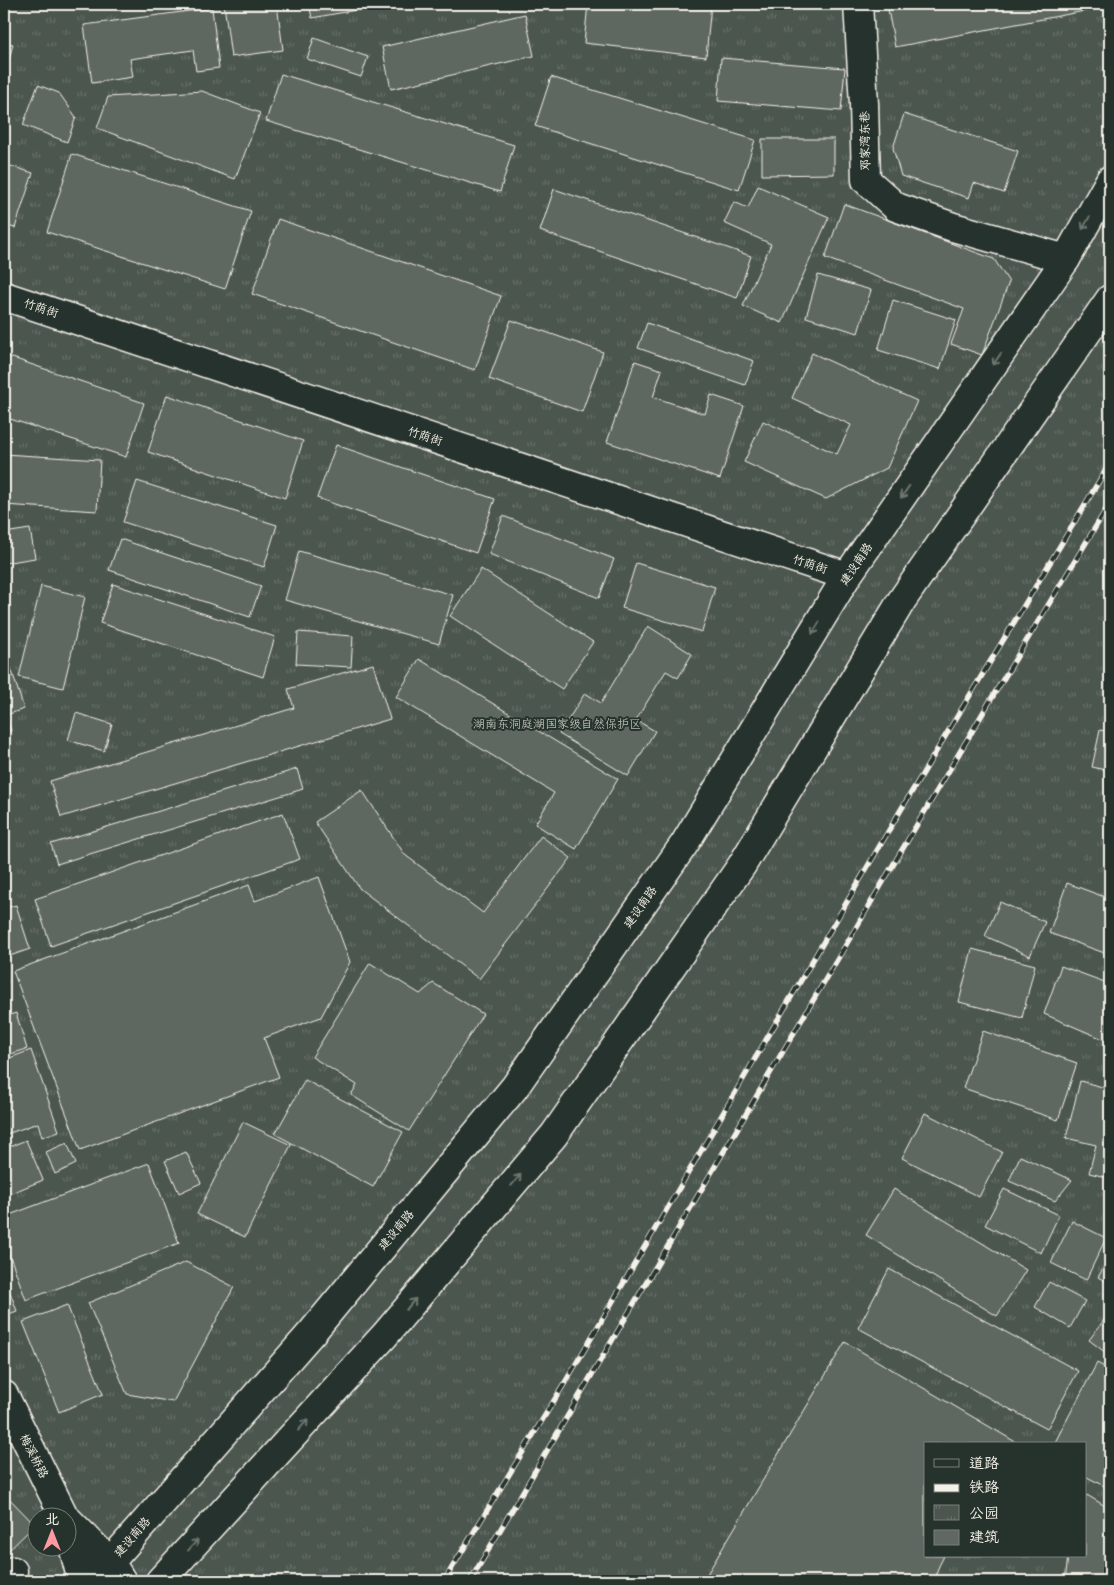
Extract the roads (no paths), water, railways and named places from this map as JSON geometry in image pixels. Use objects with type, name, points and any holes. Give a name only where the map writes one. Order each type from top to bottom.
[{"type":"main road","name":"邓家湾东巷","points":[[858,4],[866,180],[896,207],[953,227],[1066,259]]},
{"type":"main road","name":"建设南路","points":[[110,1575],[514,1088],[685,843],[847,576],[1066,259],[1110,180]]},
{"type":"main road","name":"竹荫街","points":[[4,296],[847,576]]},
{"type":"main road","points":[[160,1581],[384,1335],[554,1135],[742,865],[902,600],[1110,299]]},
{"type":"main road","name":"梅溪桥路","points":[[4,1395],[61,1508]]},
{"type":"main road","name":"梅溪桥路","points":[[78,1534],[110,1575]]},
{"type":"main road","points":[[76,1558],[82,1581]]},
{"type":"railway","points":[[444,1581],[566,1381],[902,808],[1110,463]]},
{"type":"railway","points":[[470,1581],[990,701],[1110,503]]},
{"type":"park label","name":"湖南东洞庭湖国家级自然保护区","points":[[557,724]]}]
